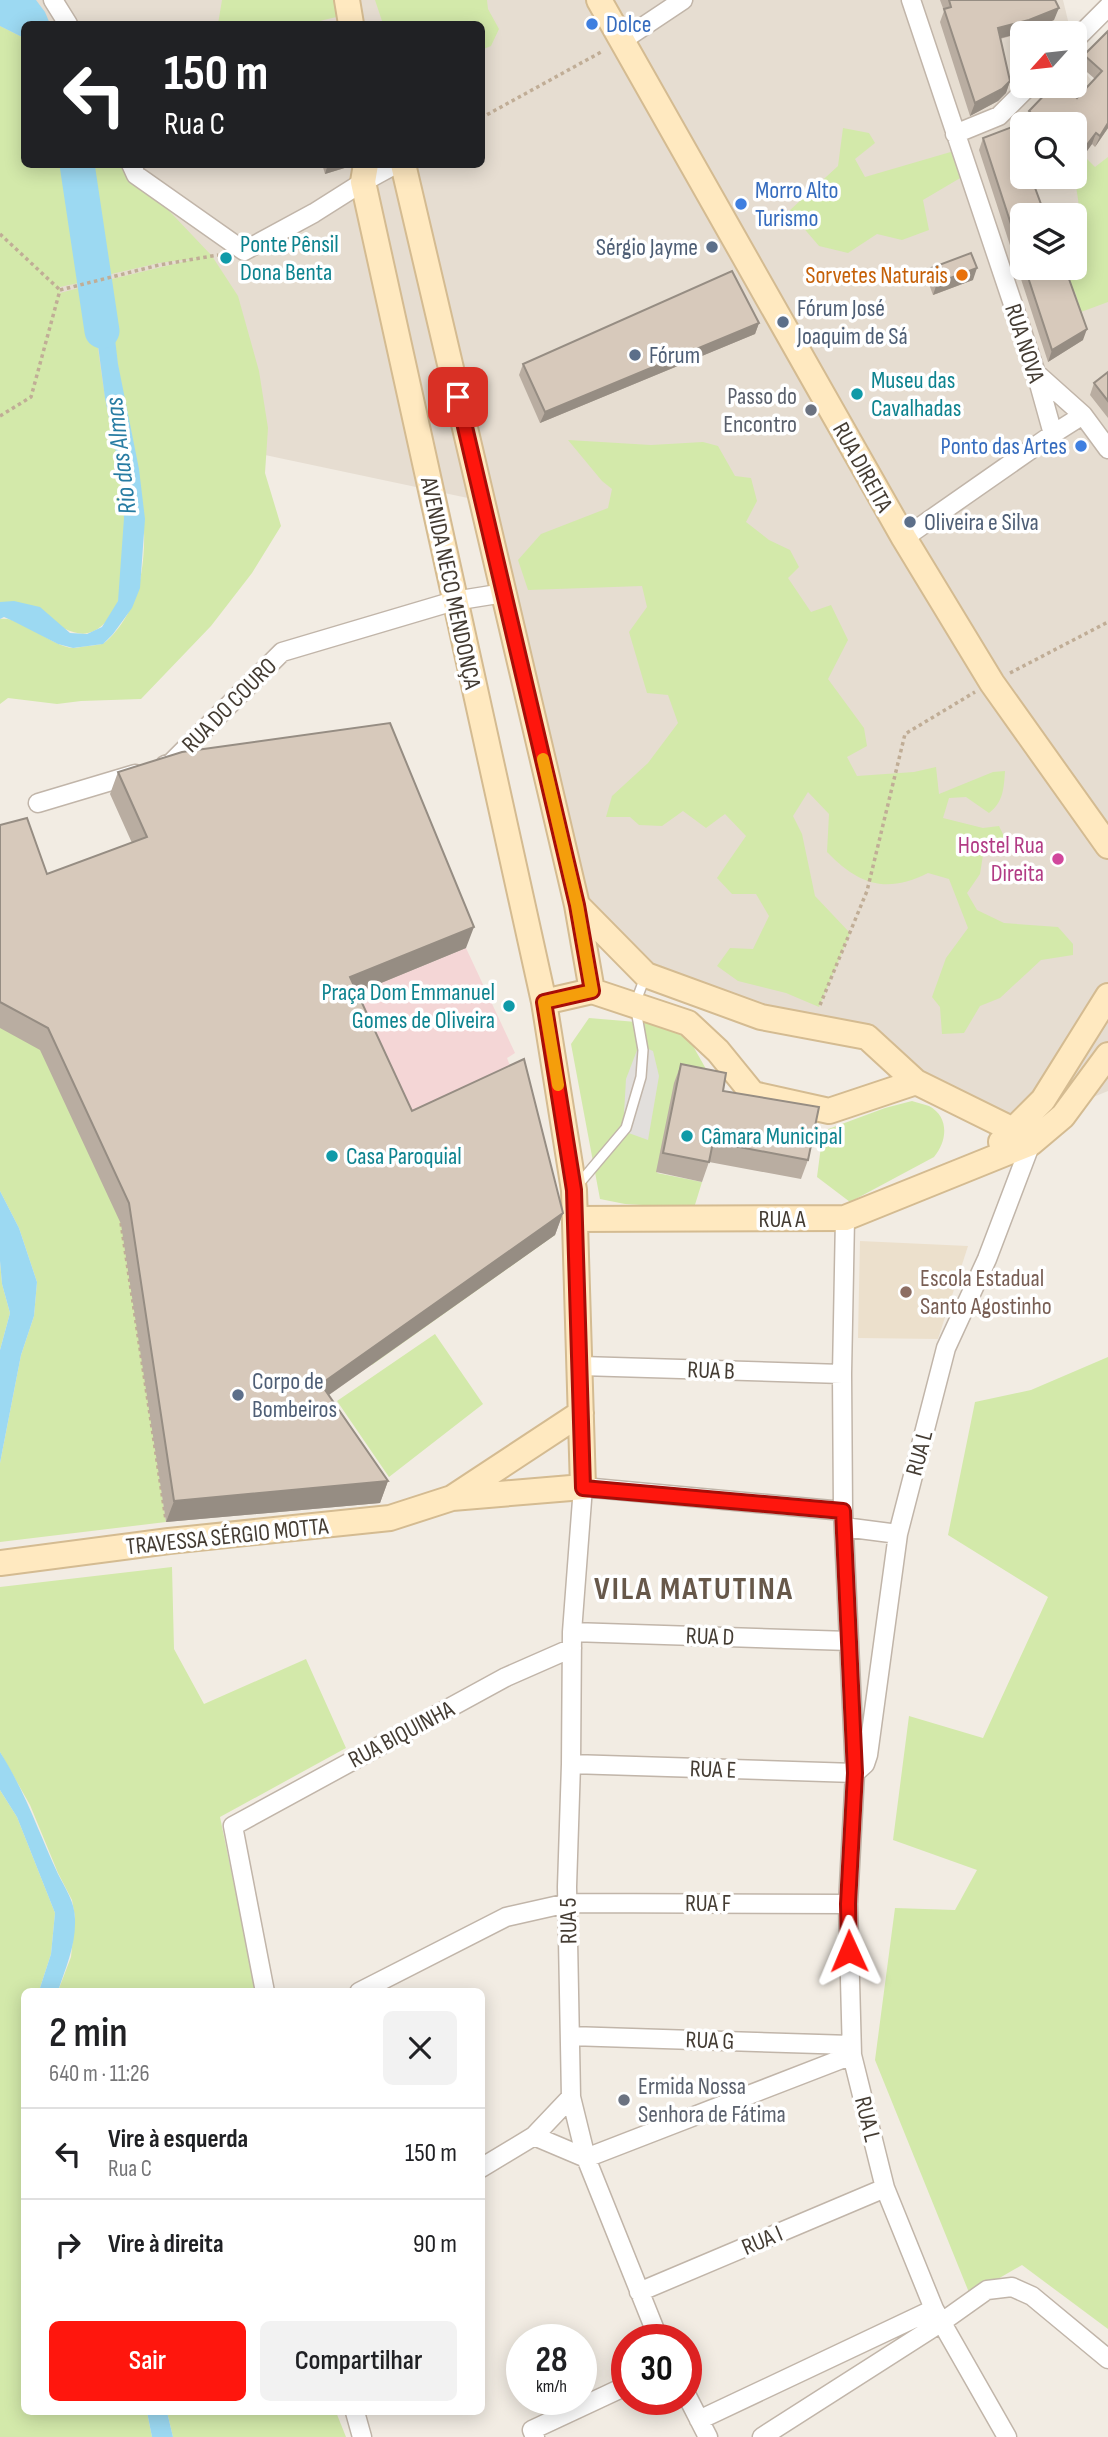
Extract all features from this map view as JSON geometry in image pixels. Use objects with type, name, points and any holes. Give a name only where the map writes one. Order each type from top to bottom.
[{"type":"street","points":[[53,0],[66,21]]},
{"type":"street","points":[[347,0],[350,21]]},
{"type":"street","name":"RUA DIREITA","points":[[599,0],[904,538],[992,683],[1108,846]]},
{"type":"street","points":[[623,40],[683,0]]},
{"type":"street","name":"RUA NOVA","points":[[911,0],[1036,373],[1053,434]]},
{"type":"street","points":[[1087,28],[1108,7]]},
{"type":"street","points":[[955,134],[999,116],[1017,98]]},
{"type":"street","points":[[133,168],[136,176],[244,251],[314,213],[364,173],[382,168]]},
{"type":"street","name":"AVENIDA NECO MENDONÇA","points":[[404,168],[577,905],[592,991]]},
{"type":"street","name":"AVENIDA NECO MENDONÇA","points":[[364,173],[454,601],[544,1002],[574,1190],[583,1488]]},
{"type":"street","points":[[1036,373],[1083,415],[1108,449]]},
{"type":"street","points":[[904,538],[1083,415]]},
{"type":"street","name":"RUA DO COURO","points":[[38,803],[171,763],[282,652],[454,601],[504,593]]},
{"type":"street","points":[[577,905],[646,975],[761,1017],[867,1037],[916,1082],[1022,1136]]},
{"type":"street","points":[[544,1002],[592,991],[688,1023],[718,1051],[753,1094],[829,1111],[916,1082]]},
{"type":"street","points":[[1022,1136],[1108,996]]},
{"type":"street","points":[[1022,1136],[1063,1116],[1108,1055]]},
{"type":"street","name":"RUA A","points":[[575,1219],[845,1218],[978,1165],[1022,1136]]},
{"type":"street","name":"RUA L","points":[[855,1773],[865,1764],[868,1755],[898,1534],[946,1348],[987,1259],[1022,1136]]},
{"type":"street","name":"RUA L","points":[[845,1218],[843,1519],[855,1773],[848,1904],[852,2050],[885,2188],[938,2316],[1007,2437]]},
{"type":"street","name":"RUA B","points":[[581,1366],[842,1374]]},
{"type":"street","points":[[452,1498],[581,1413]]},
{"type":"street","points":[[452,1498],[583,1488],[843,1519],[898,1534]]},
{"type":"street","name":"RUA 5","points":[[583,1488],[572,1640],[568,1903],[571,2097],[586,2158],[652,2324]]},
{"type":"street","name":"TRAVESSA SÉRGIO MOTTA","points":[[0,1563],[169,1541],[390,1518],[452,1498]]},
{"type":"street","name":"RUA D","points":[[572,1640],[849,1640]]},
{"type":"street","name":"RUA BIQUINHA","points":[[264,1988],[233,1826],[572,1640]]},
{"type":"street","name":"RUA E","points":[[571,1764],[855,1773]]},
{"type":"street","points":[[367,1988],[506,1917],[568,1903]]},
{"type":"street","name":"RUA F","points":[[568,1903],[848,1904]]},
{"type":"street","name":"RUA G","points":[[570,2036],[852,2050]]},
{"type":"street","points":[[534,2136],[586,2158],[852,2050]]},
{"type":"street","points":[[485,2166],[534,2136],[571,2097]]},
{"type":"street","name":"RUA I","points":[[639,2292],[885,2188]]},
{"type":"street","points":[[699,2420],[938,2316],[987,2290],[1012,2287],[1032,2296],[1108,2359]]},
{"type":"street","points":[[762,2437],[938,2316]]},
{"type":"street","points":[[534,2433],[611,2394]]},
{"type":"street","points":[[356,2415],[362,2437]]},
{"type":"street","points":[[696,2415],[708,2437]]},
{"type":"lane","points":[[574,1190],[626,1128],[641,1077],[643,1051],[635,1004],[646,975]]},
{"type":"path","points":[[485,116],[623,40]]},
{"type":"path","points":[[0,234],[60,290]]},
{"type":"path","points":[[60,290],[159,265],[244,251]]},
{"type":"path","points":[[0,416],[31,397],[60,290]]},
{"type":"path","points":[[811,1027],[867,891],[905,734],[992,683],[1108,622]]},
{"type":"path","points":[[116,1212],[121,1224],[169,1541]]},
{"type":"shaded area","points":[[0,0],[1063,0],[1068,21],[1010,21],[1010,98],[1087,98],[1087,75],[1108,101],[1108,1091],[1013,1130],[891,1059],[761,1017],[646,975],[577,905],[482,501],[265,455],[0,391]]},
{"type":"shaded area","points":[[466,948],[515,1053],[507,1058],[516,1081],[404,1133],[342,999]]},
{"type":"shaded area","points":[[639,1045],[653,1051],[659,1076],[648,1140],[623,1131],[626,1079]]},
{"type":"shaded area","name":"Escola Estadual Santo Agostinho","points":[[860,1241],[968,1246],[938,1339],[858,1338]]},
{"type":"green space","points":[[222,0],[341,0],[345,15],[320,21],[218,21]]},
{"type":"green space","points":[[375,0],[487,0],[488,9],[499,29],[491,46],[485,48],[485,21],[382,21]]},
{"type":"green space","points":[[0,26],[21,36],[21,168],[65,168],[73,231],[88,281],[60,287],[60,293],[90,285],[105,397],[121,476],[124,541],[117,604],[109,618],[98,629],[88,633],[69,631],[24,607],[0,602]]},
{"type":"green space","points":[[843,128],[869,133],[875,143],[855,159],[865,177],[954,151],[967,174],[923,200],[929,230],[902,240],[877,234],[848,253],[819,246],[789,211],[838,166]]},
{"type":"green space","points":[[1108,157],[1108,302],[1081,312],[1075,292],[1065,290],[1062,280],[1087,280],[1087,203],[1078,203],[1076,189],[1087,189],[1087,159],[1095,167]]},
{"type":"green space","points":[[90,168],[132,168],[136,176],[212,256],[238,296],[259,371],[268,428],[265,473],[281,526],[252,573],[211,626],[141,699],[57,704],[8,698],[0,704],[0,619],[17,622],[64,646],[73,648],[99,645],[107,641],[122,623],[136,596],[142,565],[144,532],[142,497],[116,354],[108,280],[199,258],[159,263],[107,275]]},
{"type":"green space","points":[[568,440],[651,445],[703,442],[718,446],[735,476],[751,478],[757,501],[746,522],[769,540],[790,550],[799,567],[788,578],[811,612],[831,605],[848,640],[828,679],[864,728],[867,746],[847,757],[857,776],[914,772],[936,767],[939,794],[993,772],[1005,771],[1000,800],[989,813],[966,797],[949,798],[943,818],[983,828],[999,826],[1005,838],[999,849],[983,855],[980,874],[967,893],[977,910],[1004,923],[1058,927],[1073,944],[1073,955],[1041,960],[1000,998],[980,1006],[964,1033],[942,1034],[940,1007],[932,997],[946,958],[968,928],[949,879],[928,873],[899,883],[886,884],[862,879],[850,872],[827,852],[829,814],[808,792],[793,816],[802,834],[815,896],[850,933],[819,1007],[786,993],[738,981],[717,966],[730,948],[753,949],[769,916],[756,894],[732,894],[717,878],[746,836],[725,814],[706,828],[683,811],[662,826],[639,825],[630,817],[606,817],[612,796],[648,763],[678,723],[668,695],[647,693],[629,632],[647,607],[642,586],[528,590],[518,560],[541,534],[608,508],[612,489]]},
{"type":"green space","points":[[0,845],[40,896],[351,1098],[555,1235],[372,1365],[328,1275],[146,1384],[166,1522],[0,1542],[0,1463],[21,1355],[34,1316],[37,1282],[19,1228],[0,1191]]},
{"type":"green space","points":[[589,1018],[672,1025],[693,1046],[719,1092],[657,1173],[702,1182],[694,1208],[625,1204],[600,1199],[571,1044]]},
{"type":"green space","points":[[912,1101],[929,1106],[936,1111],[943,1123],[944,1137],[934,1157],[850,1202],[817,1177],[823,1131]]},
{"type":"green space","points":[[0,1261],[2,1284],[10,1313],[0,1350]]},
{"type":"green space","points":[[435,1334],[483,1404],[389,1477],[337,1401]]},
{"type":"green space","points":[[1108,1357],[1108,2329],[1022,2265],[970,2295],[875,2060],[895,1908],[955,1910],[977,1870],[893,1840],[909,1716],[983,1738],[1048,1597],[948,1535],[975,1402],[1031,1390]]},
{"type":"green space","points":[[172,1567],[174,1649],[204,1704],[306,1659],[346,1748],[220,1817],[255,1988],[59,1988],[71,1957],[75,1917],[72,1900],[30,1805],[0,1752],[0,1587]]},
{"type":"green space","points":[[0,1790],[17,1817],[55,1913],[51,1954],[40,1988],[21,1988],[21,2415],[148,2415],[152,2437],[0,2437]]},
{"type":"green space","points":[[168,2415],[337,2415],[346,2437],[173,2437]]},
{"type":"water","points":[[0,0],[36,0],[49,21],[21,21],[21,36],[0,26]]},
{"type":"water","points":[[65,168],[90,168],[107,275],[88,281],[73,231]]},
{"type":"water","points":[[108,280],[118,364],[139,469],[145,519],[140,588],[132,608],[103,644],[73,648],[58,644],[4,617],[0,619],[0,602],[14,601],[40,607],[70,633],[87,634],[102,627],[118,601],[124,518],[121,477],[105,398],[90,285]]},
{"type":"water","points":[[0,1191],[19,1228],[37,1282],[34,1316],[21,1355],[0,1463],[0,1350],[10,1313],[2,1284],[0,1261]]},
{"type":"water","points":[[0,1752],[25,1797],[73,1907],[74,1938],[59,1988],[40,1988],[51,1954],[55,1913],[17,1817],[0,1790]]},
{"type":"water","points":[[148,2415],[168,2415],[173,2437],[152,2437]]},
{"type":"building","points":[[949,0],[1055,0],[1059,8],[1029,20],[1010,21],[1010,25],[998,28],[1010,81],[1002,89],[975,103],[944,9],[951,7]]},
{"type":"building","points":[[1108,31],[1108,123],[1100,136],[1096,133],[1087,145],[1087,112],[1029,111],[1041,98],[1087,98],[1087,87],[1102,71],[1087,58],[1087,52]]},
{"type":"building","points":[[1010,128],[1010,189],[1035,189],[1041,203],[1010,203],[1010,221],[983,138]]},
{"type":"building","points":[[971,253],[977,268],[937,283],[931,268]]},
{"type":"building","name":"Fórum","points":[[732,271],[759,323],[545,412],[523,364]]},
{"type":"building","points":[[1029,280],[1069,280],[1087,329],[1052,350]]},
{"type":"building","points":[[1108,372],[1108,401],[1094,383]]},
{"type":"building","points":[[390,723],[474,927],[350,977],[412,1111],[524,1059],[563,1213],[321,1384],[388,1481],[174,1501],[129,1203],[48,1028],[0,1002],[0,825],[27,818],[47,874],[147,837],[118,772],[182,752]]},
{"type":"building","points":[[681,1064],[726,1073],[723,1091],[819,1107],[808,1160],[713,1142],[709,1162],[663,1153]]},
{"type":"waterway","name":"Rio das Almas","points":[[78,168],[102,331]]},
{"type":"slow traffic","points":[[543,759],[577,905],[592,991],[544,1002],[558,1085]]},
{"type":"place","name":"Dolce","points":[[592,24]]},
{"type":"place","name":"Morro Alto Turismo","points":[[741,204]]},
{"type":"place","name":"Sérgio Jayme","points":[[712,247]]},
{"type":"place","name":"Ponte Pênsil Dona Benta","points":[[226,258]]},
{"type":"place","name":"Sorvetes Naturais","points":[[962,275]]},
{"type":"place","name":"Fórum José Joaquim de Sá","points":[[783,322]]},
{"type":"place","name":"Fórum","points":[[635,355]]},
{"type":"place","name":"Museu das Cavalhadas","points":[[857,394]]},
{"type":"place","name":"Passo do Encontro","points":[[811,410]]},
{"type":"place","name":"Ponto das Artes","points":[[1081,446]]},
{"type":"place","name":"Oliveira e Silva","points":[[910,522]]},
{"type":"place","name":"Hostel Rua Direita","points":[[1058,859]]},
{"type":"place","name":"Praça Dom Emmanuel Gomes de Oliveira","points":[[509,1006]]},
{"type":"place","name":"Câmara Municipal","points":[[687,1136]]},
{"type":"place","name":"Casa Paroquial","points":[[332,1156]]},
{"type":"place","name":"Escola Estadual Santo Agostinho","points":[[906,1292]]},
{"type":"place","name":"Corpo de Bombeiros","points":[[238,1395]]},
{"type":"place","name":"Ermida Nossa Senhora de Fátima","points":[[624,2100]]},
{"type":"district","name":"VILA MATUTINA","points":[[694,1588]]},
{"type":"route","points":[[458,397],[577,905],[592,991],[544,1002],[574,1190],[583,1488],[843,1511],[855,1773],[848,1904],[849,1951]]}]
